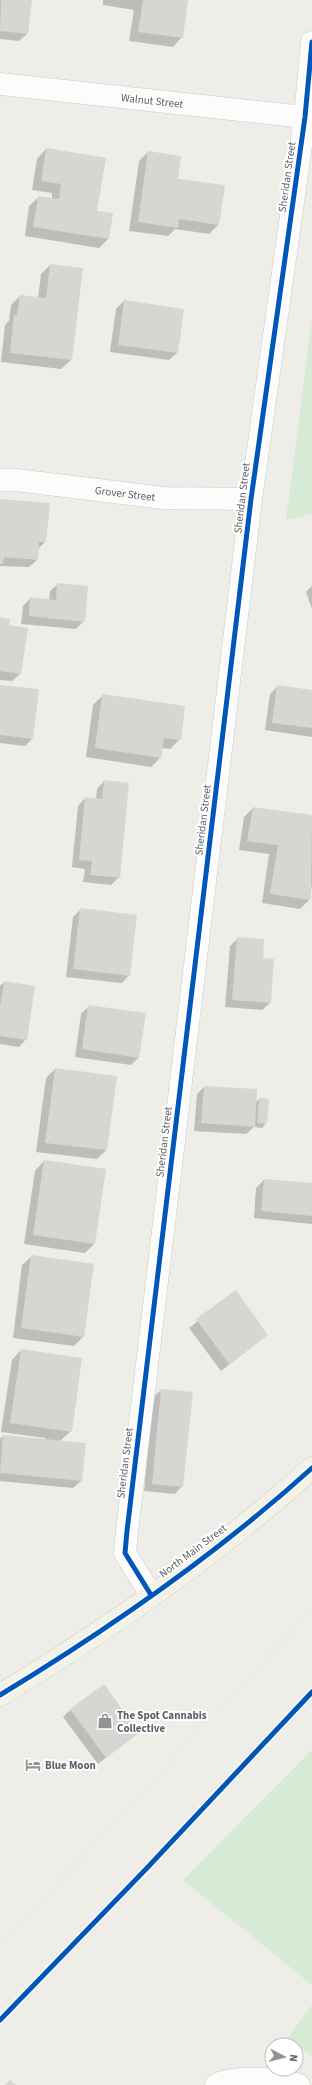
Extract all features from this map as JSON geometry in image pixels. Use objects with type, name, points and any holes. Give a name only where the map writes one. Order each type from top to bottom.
[{"type":"main road","name":"North Main Street","points":[[0,1695],[82,1643],[151,1595],[212,1550],[312,1468]]},
{"type":"street","name":"Sheridan Street","points":[[151,1595],[125,1552],[251,499],[305,117],[312,42]]},
{"type":"street","name":"Walnut Street","points":[[0,84],[305,117]]},
{"type":"street","name":"Grover Street","points":[[0,480],[16,480],[163,498],[251,499]]},
{"type":"street","points":[[216,2085],[245,2079],[272,2078],[299,2085]]},
{"type":"green space","points":[[312,318],[312,514],[286,520]]},
{"type":"green space","points":[[312,1750],[312,1985],[183,1880]]},
{"type":"green space","points":[[312,2005],[312,2056],[304,2051],[304,2037],[288,2037]]},
{"type":"building","points":[[1,0],[32,0],[28,34],[0,31]]},
{"type":"building","points":[[143,0],[188,0],[183,38],[138,32]]},
{"type":"building","points":[[46,148],[106,158],[97,211],[113,213],[109,239],[33,227],[38,196],[59,199],[61,184],[41,181]]},
{"type":"building","points":[[148,151],[181,156],[178,179],[225,185],[219,225],[179,219],[178,228],[138,222]]},
{"type":"building","points":[[50,264],[83,268],[72,360],[10,353],[14,315],[17,315],[20,295],[46,298]]},
{"type":"building","points":[[124,300],[184,309],[178,353],[118,345]]},
{"type":"building","points":[[0,499],[50,503],[46,542],[39,542],[38,560],[4,557],[3,564],[0,564]]},
{"type":"building","points":[[57,583],[88,586],[85,622],[29,616],[30,597],[56,600]]},
{"type":"building","points":[[0,617],[10,619],[9,625],[28,628],[21,674],[0,671]]},
{"type":"building","points":[[0,685],[39,689],[33,739],[0,735]]},
{"type":"building","points":[[277,685],[312,690],[312,728],[272,723]]},
{"type":"building","points":[[102,694],[185,706],[181,740],[164,738],[161,758],[95,748]]},
{"type":"building","points":[[104,780],[129,783],[120,878],[90,875],[92,861],[79,860],[85,797],[102,799]]},
{"type":"building","points":[[253,807],[312,815],[311,900],[270,894],[278,845],[247,841]]},
{"type":"building","points":[[80,908],[137,915],[130,976],[73,969]]},
{"type":"building","points":[[237,937],[264,939],[263,958],[274,959],[271,1003],[232,1000]]},
{"type":"building","points":[[4,981],[35,986],[27,1040],[0,1036],[0,1007]]},
{"type":"building","points":[[88,1005],[146,1013],[139,1058],[82,1049]]},
{"type":"building","points":[[55,1068],[117,1076],[107,1150],[45,1143]]},
{"type":"building","points":[[204,1086],[257,1089],[255,1127],[201,1123]]},
{"type":"building","points":[[259,1098],[269,1099],[267,1124],[257,1123]]},
{"type":"building","points":[[44,1160],[106,1169],[95,1244],[33,1235]]},
{"type":"building","points":[[264,1179],[312,1183],[312,1216],[261,1211]]},
{"type":"building","points":[[31,1255],[94,1264],[84,1337],[21,1328]]},
{"type":"building","points":[[236,1290],[268,1335],[229,1364],[196,1319]]},
{"type":"building","points":[[21,1349],[82,1358],[72,1432],[10,1423]]},
{"type":"building","points":[[161,1389],[193,1392],[183,1487],[152,1484]]},
{"type":"building","points":[[3,1435],[86,1443],[82,1481],[0,1473]]},
{"type":"building","name":"The Spot Cannabis Collective","points":[[104,1684],[139,1733],[106,1758],[70,1709]]},
{"type":"building","points":[[10,2080],[16,2085],[5,2085]]},
{"type":"railway","points":[[0,1945],[312,1610]]},
{"type":"cycle path","points":[[151,1595],[125,1553],[127,1531],[251,499],[305,117],[312,42]]},
{"type":"cycle path","points":[[0,1695],[81,1644],[161,1589],[276,1500],[312,1468]]},
{"type":"cycle path","points":[[0,2020],[147,1868],[312,1692]]},
{"type":"place","name":"The Spot Cannabis Collective","points":[[105,1721]]},
{"type":"place","name":"Blue Moon","points":[[33,1765]]}]
